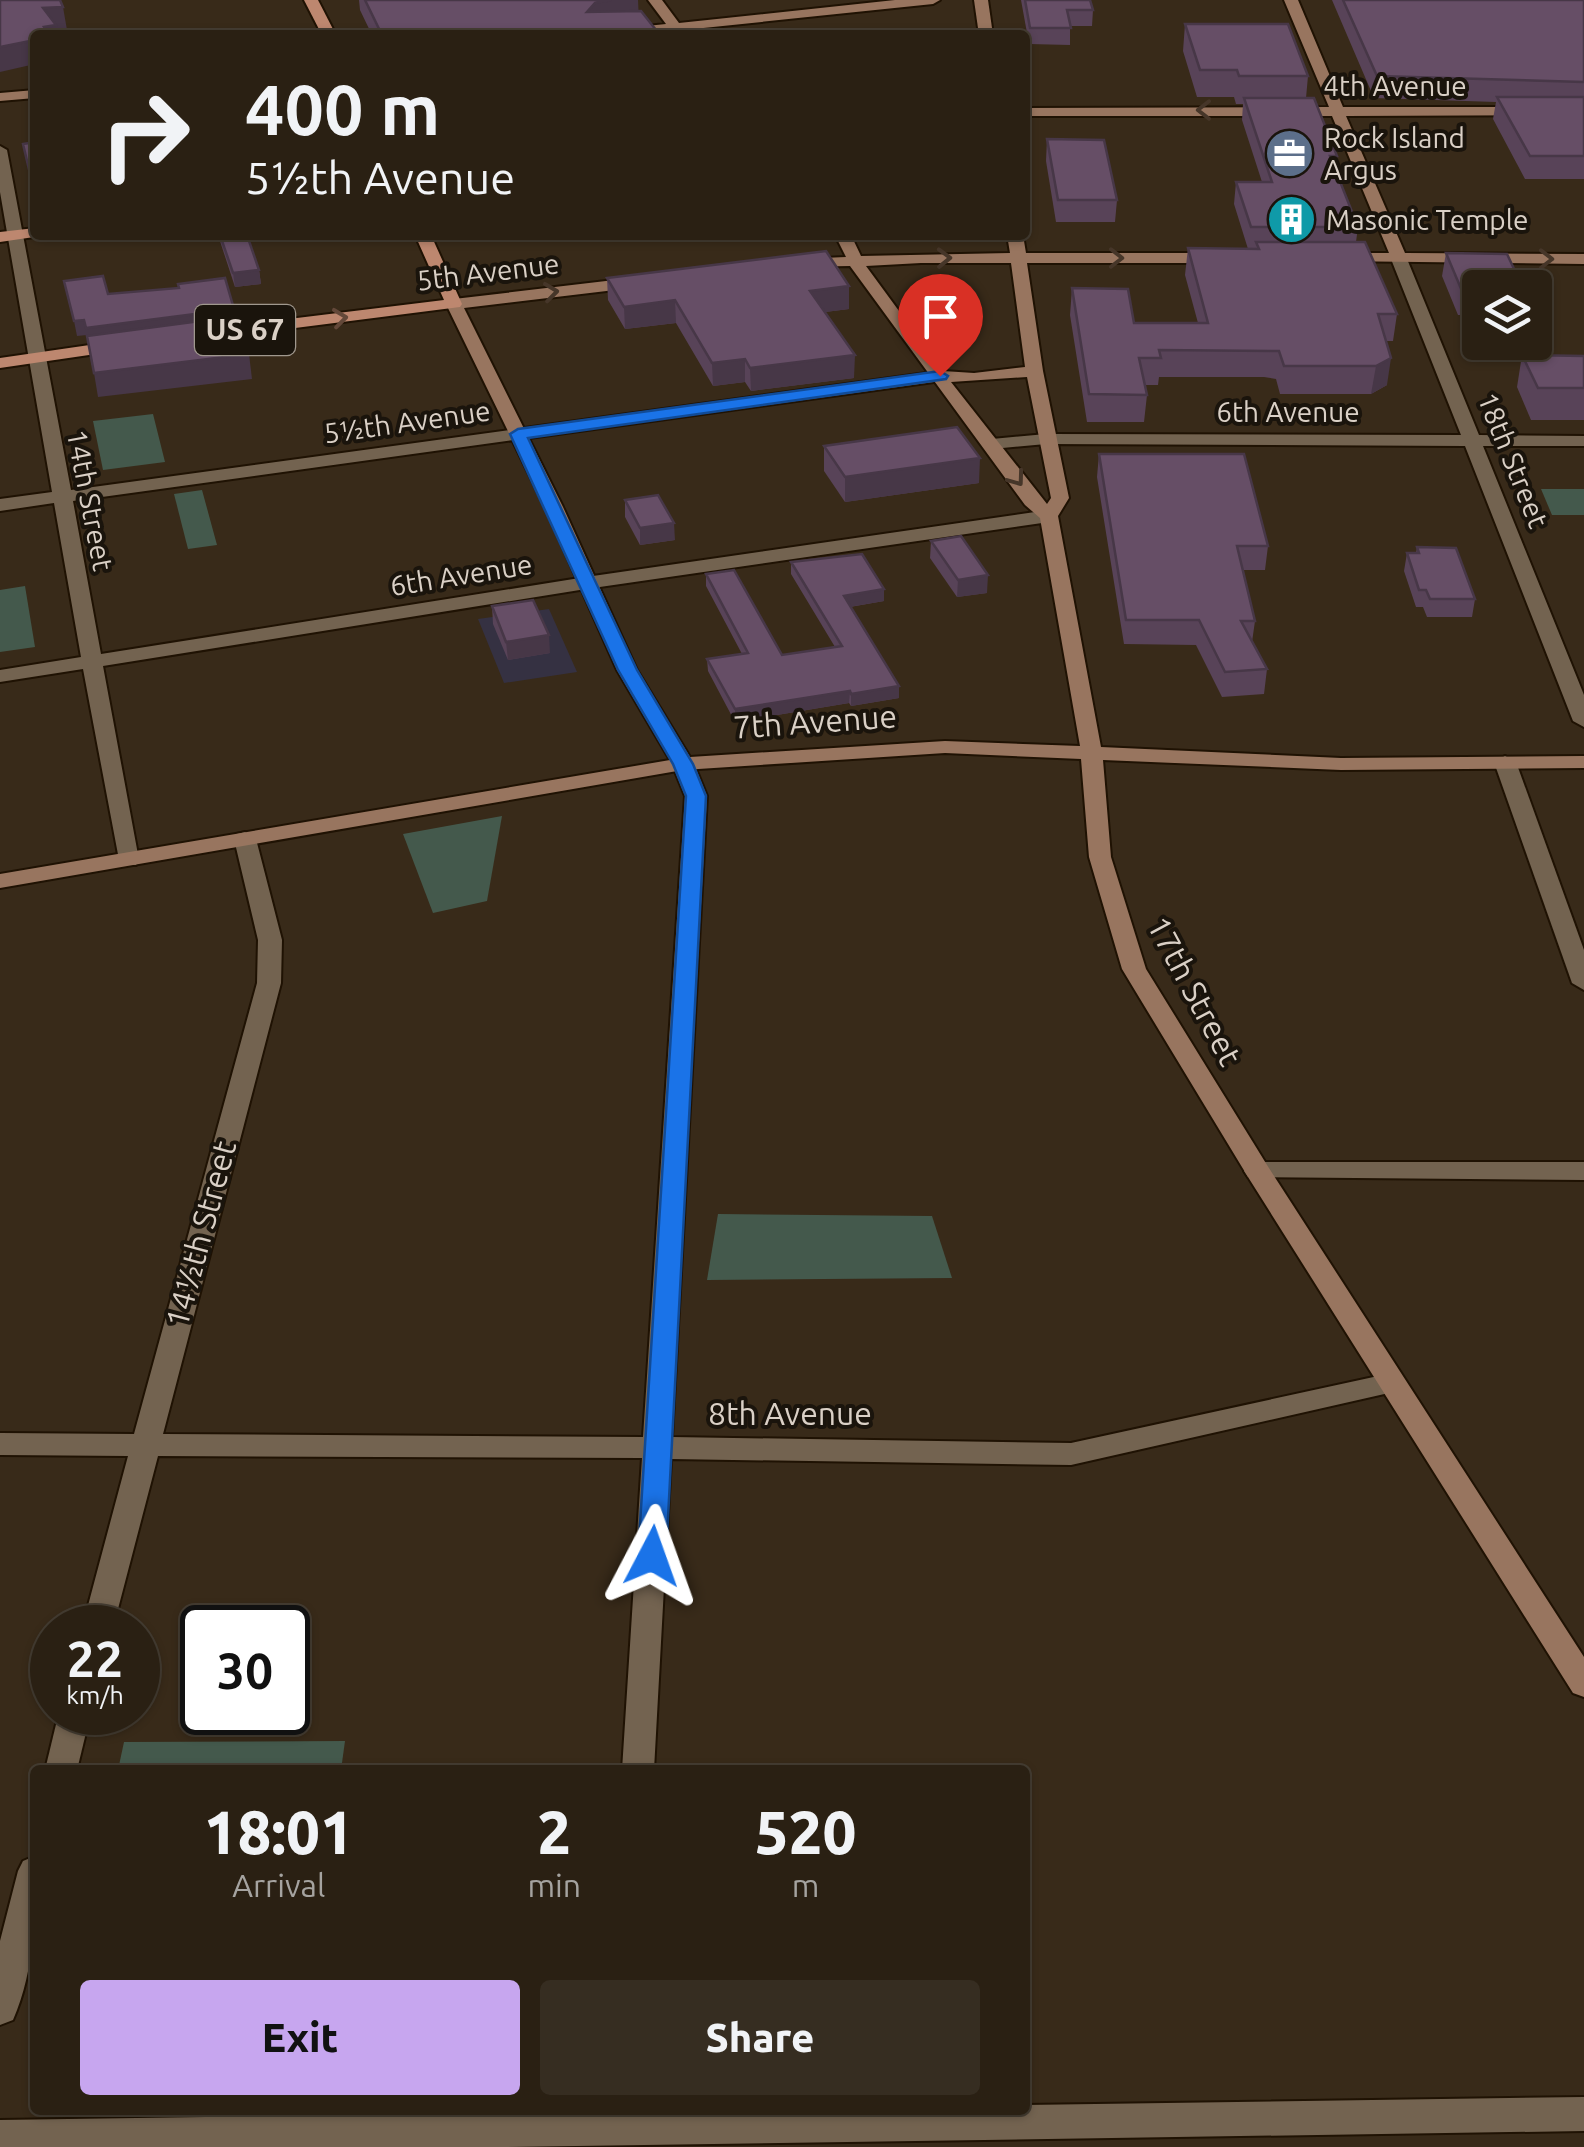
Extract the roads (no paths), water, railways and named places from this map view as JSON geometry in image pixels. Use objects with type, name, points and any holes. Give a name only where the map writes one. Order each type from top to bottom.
[{"type":"main road","points":[[310,0],[326,30]]},
{"type":"main road","points":[[425,240],[454,304]]},
{"type":"main road","name":"5th Avenue","points":[[187,337],[454,304]]},
{"type":"main road","name":"US 67","points":[[0,363],[148,342]]},
{"type":"street","points":[[655,0],[677,30]]},
{"type":"street","points":[[686,30],[934,0]]},
{"type":"street","points":[[980,0],[985,30]]},
{"type":"street","name":"18th Street","points":[[1291,0],[1474,441],[1584,721]]},
{"type":"street","points":[[0,97],[30,94]]},
{"type":"street","name":"4th Avenue","points":[[1030,112],[1584,111]]},
{"type":"street","name":"14th Street","points":[[0,150],[128,860]]},
{"type":"street","points":[[846,240],[864,276],[1032,501],[1050,516]]},
{"type":"street","name":"17th Street","points":[[1016,240],[1034,372],[1060,498],[1050,516],[1062,610],[1091,750],[1100,857],[1134,969],[1257,1171],[1584,1684]]},
{"type":"street","points":[[777,266],[858,259],[1237,258]]},
{"type":"street","points":[[1329,258],[1584,259]]},
{"type":"street","name":"5th Avenue","points":[[454,304],[664,279]]},
{"type":"street","points":[[454,304],[627,670],[683,764],[696,796],[638,1765]]},
{"type":"street","points":[[940,376],[974,378],[1034,372]]},
{"type":"street","name":"5½th Avenue","points":[[0,505],[940,376]]},
{"type":"street","name":"6th Avenue","points":[[992,444],[1046,439],[1584,442]]},
{"type":"street","name":"6th Avenue","points":[[0,676],[586,583],[1050,516]]},
{"type":"street","name":"7th Avenue","points":[[0,881],[683,764],[902,748],[1091,750],[1341,764],[1584,762]]},
{"type":"street","points":[[1505,762],[1584,983]]},
{"type":"street","name":"14½th Street","points":[[103,1605],[270,983],[270,940],[244,839]]},
{"type":"street","points":[[1257,1171],[1584,1171]]},
{"type":"street","name":"8th Avenue","points":[[0,1444],[1071,1454],[1392,1383]]},
{"type":"street","points":[[61,1765],[69,1735]]},
{"type":"street","points":[[0,2009],[30,1891]]},
{"type":"street","points":[[0,2137],[1584,2114]]},
{"type":"place","name":"Rock Island Argus","points":[[1289,154]]},
{"type":"place","name":"Masonic Temple","points":[[1291,220]]}]
